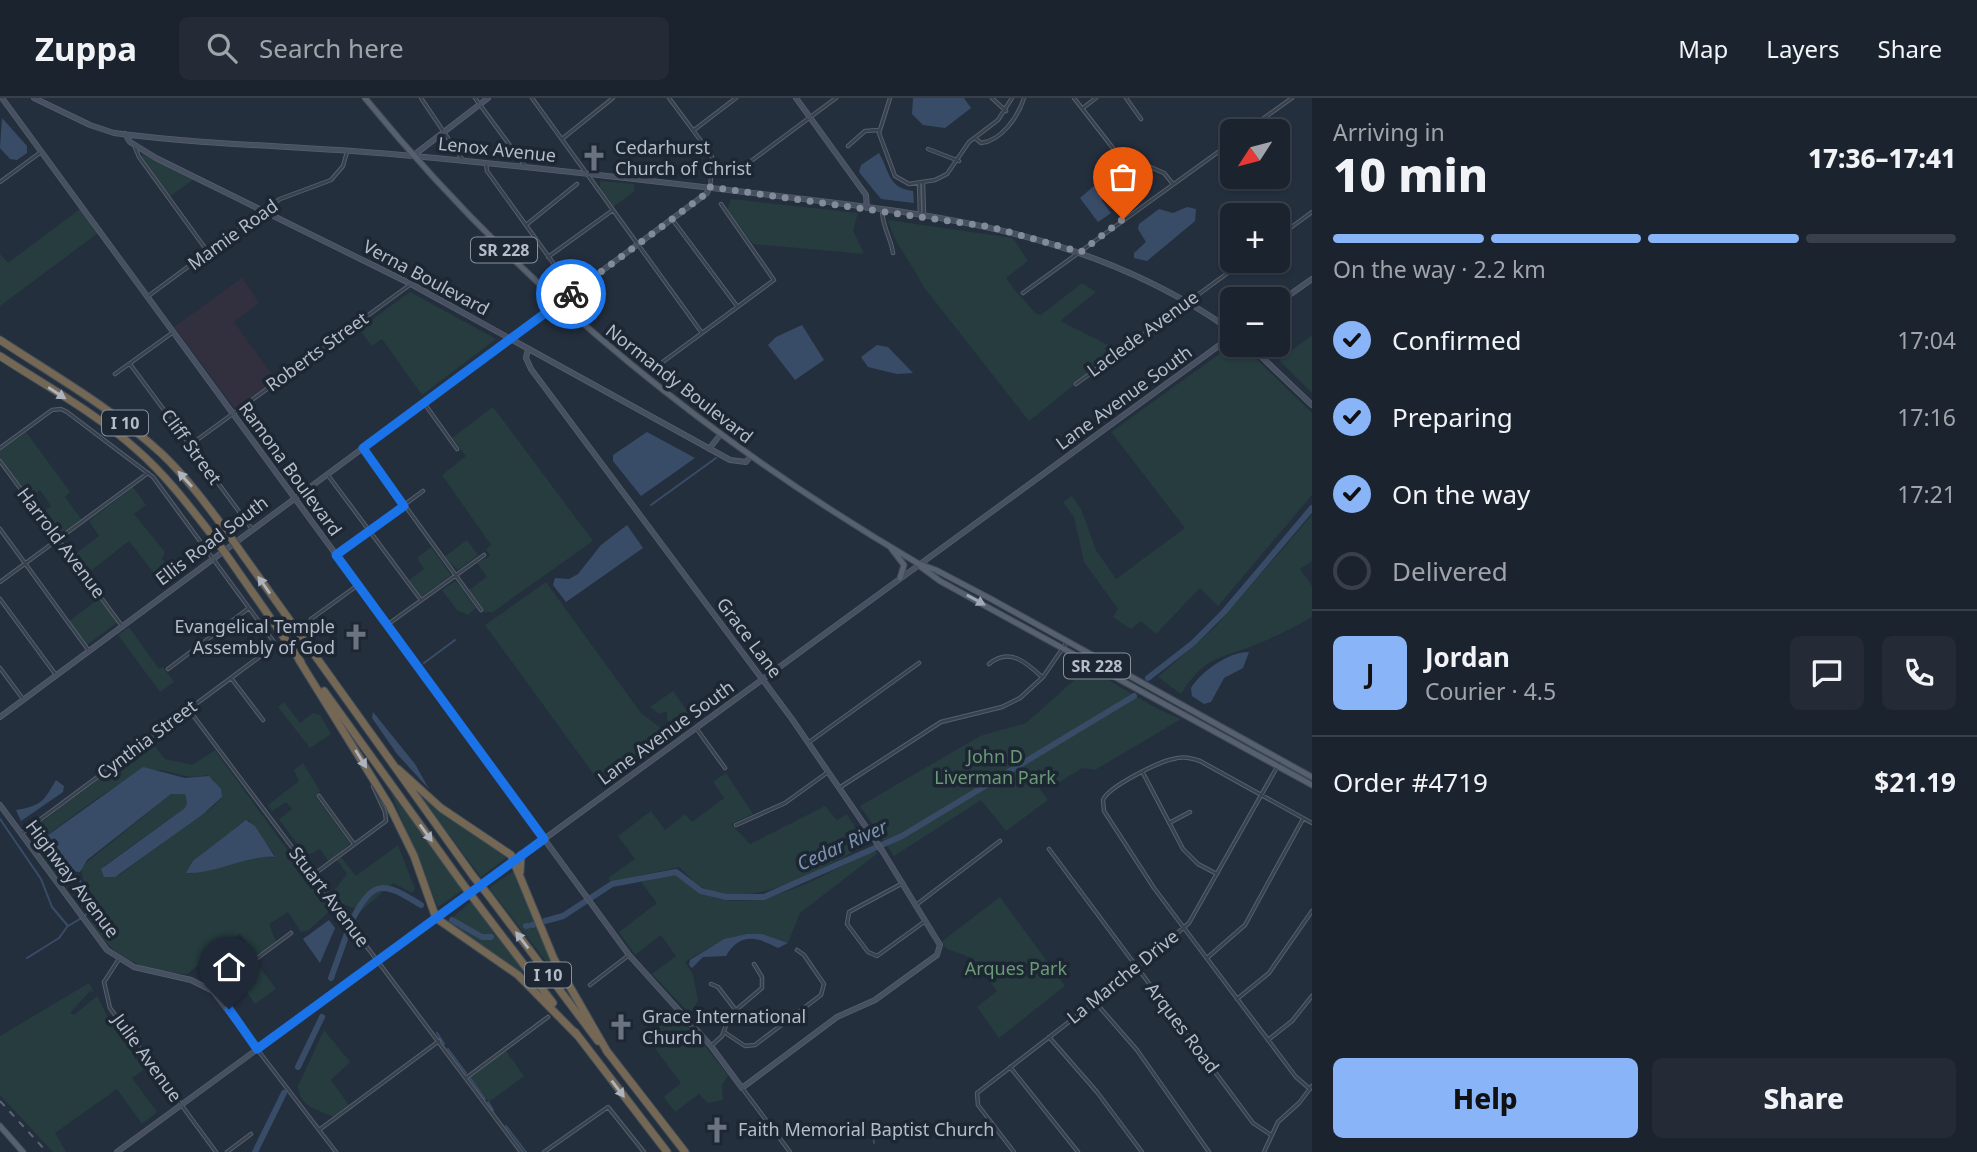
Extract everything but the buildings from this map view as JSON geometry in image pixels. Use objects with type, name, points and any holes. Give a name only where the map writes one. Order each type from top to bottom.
[{"type":"highway","name":"I 10","points":[[0,340],[86,396],[150,443],[189,483],[227,532],[384,756],[685,1152]]},
{"type":"highway","name":"I 10","points":[[0,356],[97,419],[138,450],[176,490],[218,543],[299,660],[349,722],[462,883],[667,1152]]},
{"type":"highway","points":[[299,660],[389,805],[414,856],[436,918],[519,975],[577,1035]]},
{"type":"highway","points":[[384,756],[440,808],[507,852],[514,860],[554,959],[608,1053]]},
{"type":"highway","points":[[520,876],[522,855]]},
{"type":"main road","name":"Normandy Boulevard","points":[[365,98],[414,156],[506,253],[559,303],[630,365],[750,457],[919,564],[929,574],[1122,672],[1312,777]]},
{"type":"main road","points":[[891,548],[904,565],[900,578]]},
{"type":"main road","name":"Normandy Boulevard","points":[[1065,645],[1092,663],[1312,785]]},
{"type":"main road","points":[[1092,663],[1116,673],[1122,672]]},
{"type":"main road","points":[[0,1126],[23,1152]]},
{"type":"street","name":"Ramona Boulevard","points":[[2,98],[583,894],[629,955],[710,1046],[790,1152]]},
{"type":"street","name":"Lenox Avenue","points":[[34,98],[102,130],[125,134],[414,156],[710,187],[882,210],[1025,234],[1140,275],[1188,301],[1220,325]]},
{"type":"street","points":[[421,98],[464,161]]},
{"type":"street","points":[[475,98],[526,167]]},
{"type":"street","points":[[414,156],[488,98]]},
{"type":"street","points":[[532,98],[702,333]]},
{"type":"street","points":[[562,139],[613,98]]},
{"type":"street","points":[[669,98],[710,153],[713,170],[710,187]]},
{"type":"street","points":[[694,131],[736,98]]},
{"type":"street","points":[[796,98],[866,195],[867,208]]},
{"type":"street","points":[[713,170],[739,170],[836,98]]},
{"type":"street","points":[[890,98],[879,130],[895,176],[906,184],[941,179],[959,161],[974,137],[1006,111],[1012,98]]},
{"type":"street","points":[[992,98],[1006,111]]},
{"type":"street","points":[[974,137],[983,143],[996,136],[1013,121],[1024,98]]},
{"type":"street","points":[[1074,98],[1116,152],[1164,173],[1173,184]]},
{"type":"street","points":[[1083,108],[1096,98]]},
{"type":"street","points":[[1126,98],[1142,119]]},
{"type":"street","points":[[1263,119],[1292,98]]},
{"type":"street","points":[[848,146],[865,131],[879,130]]},
{"type":"street","name":"Verna Boulevard","points":[[125,134],[134,145],[411,284],[709,449],[738,463],[746,462],[750,457]]},
{"type":"street","points":[[134,145],[139,157],[208,253]]},
{"type":"street","points":[[928,149],[959,161]]},
{"type":"street","points":[[1023,293],[1220,151]]},
{"type":"street","points":[[0,182],[41,152]]},
{"type":"street","name":"Mamie Road","points":[[147,298],[293,193],[331,180],[343,166],[347,152]]},
{"type":"street","points":[[486,163],[487,171],[574,292]]},
{"type":"street","points":[[921,183],[922,216]]},
{"type":"street","points":[[526,225],[577,184]]},
{"type":"street","name":"Ellis Road South","points":[[0,717],[707,193],[710,187]]},
{"type":"street","points":[[660,364],[774,279],[721,204]]},
{"type":"street","points":[[548,257],[613,210]]},
{"type":"street","points":[[882,210],[882,219],[891,239],[893,253]]},
{"type":"street","points":[[1290,228],[1312,212]]},
{"type":"street","points":[[672,219],[737,306]]},
{"type":"street","name":"Laclede Avenue","points":[[1076,384],[1227,273]]},
{"type":"street","points":[[1290,295],[1312,279]]},
{"type":"street","name":"Roberts Street","points":[[191,445],[411,284]]},
{"type":"street","points":[[116,374],[173,333]]},
{"type":"street","name":"Lane Avenue South","points":[[117,1152],[1220,343]]},
{"type":"street","name":"Grace Lane","points":[[528,349],[526,358],[531,369],[763,679],[870,832],[938,942],[939,951],[874,1000],[837,1017],[742,1088]]},
{"type":"street","points":[[1262,357],[1312,405]]},
{"type":"street","name":"Cliff Street","points":[[130,364],[252,529]]},
{"type":"street","points":[[424,403],[457,449]]},
{"type":"street","points":[[0,448],[56,408],[67,412],[148,473],[213,558],[250,608],[168,669]]},
{"type":"street","points":[[709,449],[720,435]]},
{"type":"street","points":[[363,448],[481,610]]},
{"type":"street","name":"Harrold Avenue","points":[[0,461],[122,626]]},
{"type":"street","points":[[0,582],[148,473]]},
{"type":"street","points":[[327,474],[421,600]]},
{"type":"street","points":[[336,555],[424,491]]},
{"type":"street","points":[[0,529],[89,650]]},
{"type":"street","points":[[387,625],[484,555]]},
{"type":"street","points":[[311,619],[358,585]]},
{"type":"street","points":[[0,599],[57,675]]},
{"type":"street","name":"Cynthia Street","points":[[21,834],[274,646],[250,608]]},
{"type":"street","points":[[839,789],[941,722],[1012,703],[1043,677],[1065,645]]},
{"type":"street","points":[[989,664],[1001,656],[1012,656],[1043,677]]},
{"type":"street","points":[[808,743],[919,663]]},
{"type":"street","points":[[0,668],[24,700]]},
{"type":"street","points":[[231,678],[262,720]]},
{"type":"street","name":"Stuart Avenue","points":[[188,709],[522,1152]]},
{"type":"street","points":[[696,728],[725,768]]},
{"type":"street","points":[[1264,1152],[1278,1122],[1311,1087],[1299,1081],[1184,928],[1104,811],[1103,800],[1110,790],[1169,760],[1186,757],[1200,761],[1312,823]]},
{"type":"street","name":"La Marche Drive","points":[[1014,1152],[978,1105],[976,1095],[1184,928],[1281,760]]},
{"type":"street","points":[[736,825],[785,803],[828,772]]},
{"type":"street","points":[[1143,773],[1187,855],[1217,874]]},
{"type":"street","points":[[313,875],[386,821],[385,812],[373,786]]},
{"type":"street","points":[[319,796],[355,845]]},
{"type":"street","name":"Highway Avenue","points":[[0,805],[89,928],[119,959],[149,972],[191,980],[213,992],[334,1151]]},
{"type":"street","points":[[1169,823],[1190,812]]},
{"type":"street","points":[[1207,958],[1245,925],[1304,818]]},
{"type":"street","points":[[916,905],[1000,841]]},
{"type":"street","name":"Arques Road","points":[[1049,849],[1253,1123],[1271,1135]]},
{"type":"street","points":[[903,883],[853,909],[846,916],[847,924],[874,956],[884,953],[926,920]]},
{"type":"street","points":[[1237,999],[1264,979],[1312,911]]},
{"type":"street","points":[[213,992],[291,933]]},
{"type":"street","points":[[724,1032],[745,1046],[755,1045],[821,995],[824,984],[821,977],[797,950]]},
{"type":"street","points":[[590,985],[629,955]]},
{"type":"street","name":"Julie Avenue","points":[[119,959],[104,982],[110,1009],[216,1152]]},
{"type":"street","points":[[710,1046],[724,1032],[726,1020],[762,988],[762,976],[754,964]]},
{"type":"street","points":[[711,984],[718,987],[736,1010]]},
{"type":"street","points":[[1268,1040],[1292,1021],[1312,996]]},
{"type":"street","points":[[1095,1002],[1137,1050],[1209,1152]]},
{"type":"street","points":[[466,1078],[548,1017]]},
{"type":"street","points":[[1049,1037],[1097,1092],[1142,1152]]},
{"type":"street","points":[[319,1130],[439,1041]]},
{"type":"street","points":[[1010,1067],[1078,1152]]},
{"type":"street","points":[[544,1152],[608,1107],[644,1152]]},
{"type":"street","points":[[226,1152],[251,1135]]},
{"type":"shaded area","points":[[242,278],[259,303],[234,322],[276,380],[236,410],[174,327]]},
{"type":"green space","points":[[143,154],[194,179],[169,197],[141,157]]},
{"type":"green space","points":[[600,181],[634,184],[635,191],[613,207],[600,188]]},
{"type":"green space","points":[[731,199],[858,213],[853,230],[864,254],[753,244],[727,211]]},
{"type":"green space","points":[[80,209],[98,233],[0,306],[0,254],[8,263]]},
{"type":"green space","points":[[888,220],[1013,238],[1028,261],[1006,278],[1035,313],[1041,315],[1082,283],[1096,292],[1060,321],[1118,350],[1029,421],[923,286],[894,237]]},
{"type":"green space","points":[[410,292],[496,339],[422,395],[382,339],[372,346],[359,329]]},
{"type":"green space","points":[[1312,335],[1312,393],[1279,360],[1290,357],[1290,352]]},
{"type":"green space","points":[[1220,354],[1220,357],[1254,357],[1312,413],[1312,495],[1218,606],[1200,588],[1156,634],[1141,621],[1131,629],[1113,617],[1118,609],[1084,562],[1074,517],[1063,502],[1072,496],[1081,509],[1096,550],[1116,579],[1185,528],[1111,432]]},
{"type":"green space","points":[[493,407],[593,541],[493,612],[484,612],[469,590],[487,577],[477,563],[490,556],[486,549],[491,545],[442,475],[466,456],[452,438]]},
{"type":"green space","points":[[26,432],[70,492],[65,497],[82,520],[61,537],[41,513],[51,506],[40,490],[29,498],[0,457],[0,451]]},
{"type":"green space","points":[[133,487],[146,505],[134,514],[165,552],[162,559],[168,567],[156,576],[129,541],[88,573],[74,555],[99,536],[89,521]]},
{"type":"green space","points":[[1312,515],[1312,561],[1300,569],[1312,586],[1312,617],[1208,664],[1181,694],[1158,677],[1214,628]]},
{"type":"green space","points":[[467,540],[478,555],[458,570],[444,557]]},
{"type":"green space","points":[[431,547],[451,575],[421,597],[408,581],[424,569],[417,558]]},
{"type":"green space","points":[[456,581],[476,608],[468,615],[457,610],[442,590]]},
{"type":"green space","points":[[546,582],[641,713],[666,732],[665,742],[603,787],[485,625]]},
{"type":"green space","points":[[100,598],[118,622],[87,645],[69,621]]},
{"type":"green space","points":[[129,627],[159,669],[163,667],[174,682],[160,692],[118,635]]},
{"type":"green space","name":"John D Liverman Park","points":[[1088,668],[1156,708],[1181,719],[1095,770],[1082,768],[1053,786],[1039,769],[1030,775],[1048,800],[1006,831],[981,800],[894,856],[860,806],[980,736],[1026,723]]},
{"type":"green space","points":[[673,691],[694,721],[677,729],[667,720],[667,711],[659,714],[650,707]]},
{"type":"green space","points":[[284,702],[300,723],[313,713],[320,715],[331,734],[310,748],[278,707]]},
{"type":"green space","points":[[150,740],[165,759],[192,765],[215,750],[331,910],[309,930],[301,932],[288,912],[269,924],[276,942],[256,956],[240,934],[187,974],[156,970],[142,965],[129,960],[106,943],[88,917],[95,898],[84,884],[81,867],[171,794],[185,794],[185,808],[104,866],[119,875],[215,805],[222,797],[213,779],[206,775],[192,777],[160,770],[142,772],[115,787],[47,835],[48,850],[60,863],[66,875],[67,880],[60,885],[26,834]],"holes":[[[249,820],[275,855],[273,858],[262,855],[188,874],[239,825]]]},
{"type":"green space","points":[[303,763],[320,791],[316,797],[350,843],[329,862],[320,849],[306,856],[279,819],[292,809],[286,802],[272,811],[268,805],[299,781],[294,770]]},
{"type":"green space","points":[[726,773],[753,814],[731,824],[750,844],[825,806],[837,820],[847,814],[866,846],[787,884],[745,894],[724,894],[704,888],[679,867],[611,882],[608,878],[635,859],[618,836],[651,811],[665,830],[685,814],[692,822],[724,798],[713,782]]},
{"type":"green space","points":[[413,787],[504,853],[507,857],[481,877]]},
{"type":"green space","points":[[390,791],[464,889],[438,907]]},
{"type":"green space","points":[[398,845],[415,889],[412,893],[393,883],[361,911],[341,903],[333,892],[347,874],[337,860],[341,857],[356,876]]},
{"type":"green space","points":[[873,851],[878,853],[800,913],[788,943],[759,935],[746,935],[710,947],[685,962],[693,974],[698,1001],[690,1014],[652,974],[676,956],[661,935],[635,955],[619,932],[657,903],[641,882],[675,874],[701,893],[723,900],[745,901],[790,890]]},
{"type":"green space","points":[[514,871],[554,966],[552,969],[489,888]]},
{"type":"green space","name":"Arques Park","points":[[1000,897],[1065,986],[999,1038],[977,1007],[997,991],[972,958],[947,949],[941,942]]},
{"type":"green space","points":[[472,901],[538,990],[447,922]]},
{"type":"green space","points":[[256,962],[276,989],[255,1004],[236,977]]},
{"type":"green space","points":[[89,983],[94,992],[90,991],[70,1013],[74,1015],[97,996],[107,1016],[136,1050],[134,1058],[148,1066],[132,1078],[157,1112],[142,1124],[117,1089],[55,1133],[66,1152],[53,1152],[0,1095],[0,1036]]},
{"type":"green space","points":[[677,1011],[728,1075],[722,1085],[723,1100],[708,1103],[699,1094],[675,1112],[664,1097],[681,1083],[648,1039],[648,1031]]},
{"type":"green space","points":[[324,1030],[350,1062],[331,1080],[349,1105],[333,1117],[305,1103],[298,1086]]},
{"type":"green space","points":[[506,1051],[524,1076],[489,1102],[470,1077]]},
{"type":"water","points":[[913,98],[964,98],[971,108],[945,128],[923,125],[912,114]]},
{"type":"water","points":[[2,118],[27,146],[27,153],[17,160],[10,159],[0,148]]},
{"type":"water","points":[[879,153],[894,183],[913,191],[914,203],[881,199],[859,172],[861,165]]},
{"type":"water","points":[[1095,185],[1105,188],[1102,201],[1111,213],[1098,222],[1080,198]]},
{"type":"water","points":[[1187,207],[1196,209],[1195,221],[1147,261],[1134,258],[1134,253],[1146,242],[1138,229],[1139,224],[1159,209],[1173,213]]},
{"type":"water","points":[[802,325],[824,360],[795,380],[768,345],[776,337]]},
{"type":"water","points":[[877,345],[888,347],[913,373],[897,374],[868,367],[861,357]]},
{"type":"water","points":[[647,432],[695,458],[641,496],[613,461],[613,455]]},
{"type":"water","points":[[627,525],[643,548],[566,602],[553,585],[555,578],[569,579],[578,574],[601,545]]},
{"type":"water","points":[[1249,652],[1243,668],[1224,678],[1211,702],[1204,704],[1192,696],[1191,688],[1209,669],[1233,655]]},
{"type":"water","points":[[373,712],[415,764],[429,789],[397,754],[372,718]]},
{"type":"water","points":[[143,767],[185,778],[209,776],[221,789],[222,797],[202,815],[115,877],[104,877],[101,869],[185,808],[185,794],[171,794],[87,860],[80,872],[66,871],[47,848],[44,838]]},
{"type":"water","points":[[56,780],[64,786],[63,792],[21,821],[16,810],[31,807],[41,801]]},
{"type":"water","points":[[246,820],[255,826],[275,857],[186,873],[193,861]]},
{"type":"water","points":[[329,920],[335,928],[320,963],[303,939]]},
{"type":"water","points":[[762,934],[788,943],[778,948],[756,939],[743,940],[731,948],[726,956],[703,957],[692,968],[689,965],[690,960],[724,939]]},
{"type":"waterway","points":[[651,505],[716,458]]},
{"type":"waterway","name":"Cedar River","points":[[1148,678],[1193,643],[1224,612],[1312,508]]},
{"type":"waterway","points":[[424,663],[455,640]]},
{"type":"waterway","name":"Cedar River","points":[[545,921],[563,916],[612,884],[676,872],[701,891],[726,897],[764,897],[902,836],[1134,696]]},
{"type":"waterway","points":[[0,819],[41,879],[52,907],[68,926],[85,916],[93,900],[73,871]]},
{"type":"waterway","name":"Cedar River","points":[[352,920],[367,897],[381,888],[398,892],[421,905]]},
{"type":"waterway","name":"Cedar River","points":[[452,920],[482,937],[491,937]]},
{"type":"waterway","points":[[27,958],[59,938],[67,927]]},
{"type":"waterway","name":"Cedar River","points":[[331,978],[349,928]]},
{"type":"waterway","name":"Cedar River","points":[[298,1067],[322,1017]]},
{"type":"waterway","points":[[437,1033],[444,1044]]},
{"type":"waterway","points":[[448,1049],[466,1073]]},
{"type":"waterway","points":[[470,1078],[485,1099]]},
{"type":"waterway","name":"Cedar River","points":[[255,1152],[284,1093]]},
{"type":"waterway","points":[[488,1102],[493,1110]]},
{"type":"waterway","points":[[506,1126],[526,1152]]},
{"type":"waterway","points":[[872,1127],[874,1143]]},
{"type":"railway","points":[[0,1101],[47,1152]]},
{"type":"way so far","points":[[571,294],[707,193],[710,187],[991,227],[1025,234],[1081,252],[1123,219]]},
{"type":"place","name":"Cedarhurst Church of Christ","points":[[594,158]]},
{"type":"place","name":"Evangelical Temple Assembly of God","points":[[356,637]]},
{"type":"place","name":"Grace International Church","points":[[621,1027]]},
{"type":"place","name":"Faith Memorial Baptist Church","points":[[717,1130]]},
{"type":"route","points":[[229,1009],[257,1049],[544,839],[336,555],[404,506],[363,448],[571,294]]}]
